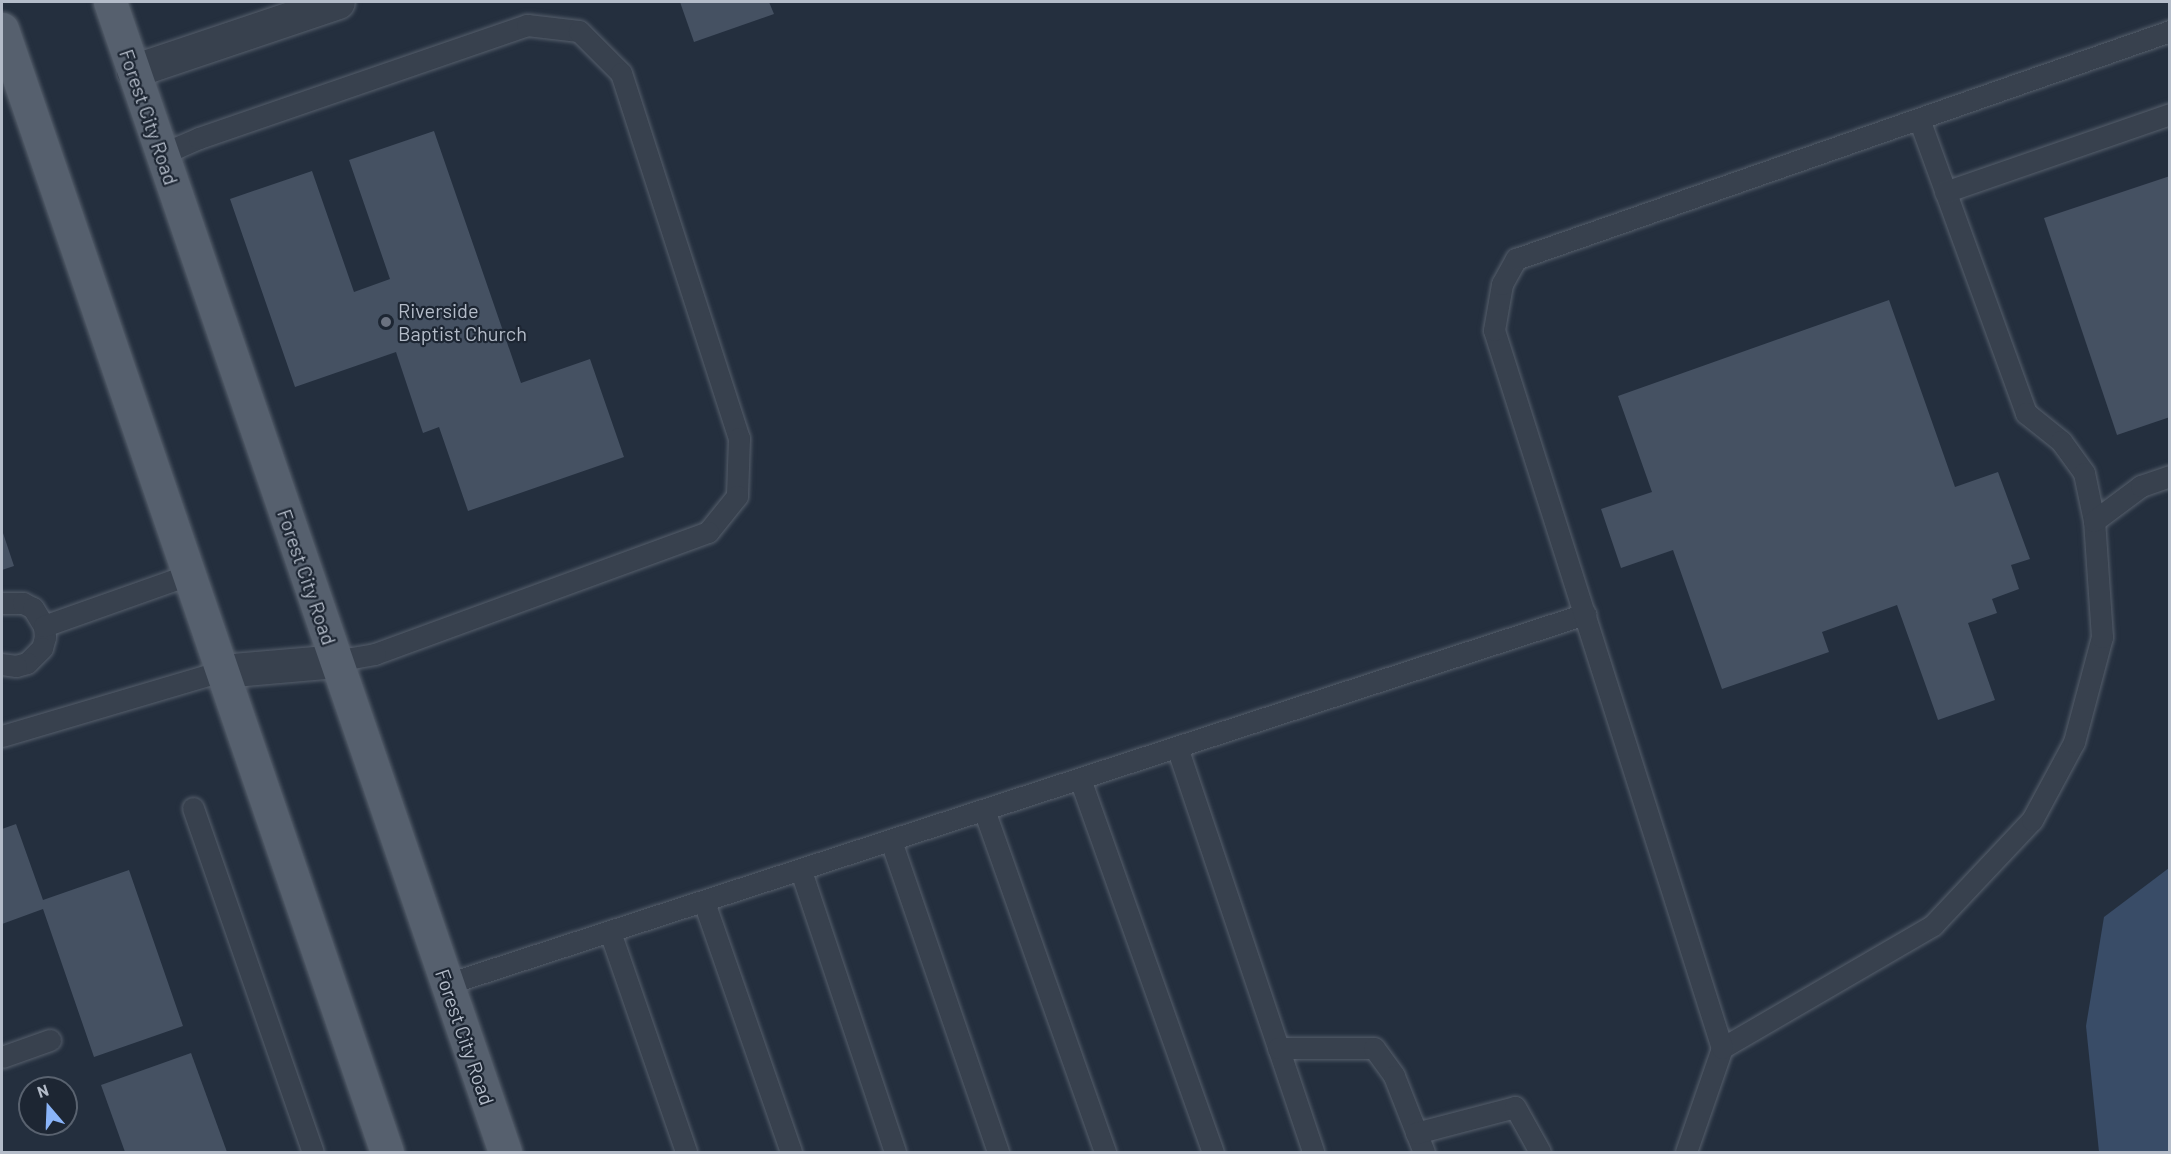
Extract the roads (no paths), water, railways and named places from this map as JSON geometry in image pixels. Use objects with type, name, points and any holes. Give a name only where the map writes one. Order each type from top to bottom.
[{"type":"main road","name":"Forest City Road","points":[[110,2],[505,1152]]},
{"type":"main road","points":[[2,29],[387,1152]]},
{"type":"street","points":[[133,71],[338,2]]},
{"type":"street","points":[[222,671],[336,661]]},
{"type":"lane","points":[[162,154],[199,138],[527,25],[579,31],[621,73],[740,438],[737,496],[708,532],[375,654],[336,661]]},
{"type":"lane","points":[[1686,1152],[1722,1048],[1494,330],[1502,284],[1516,259],[2169,32]]},
{"type":"lane","points":[[1945,192],[2169,114]]},
{"type":"lane","points":[[1722,1048],[1933,925],[2032,820],[2074,742],[2102,637],[2094,521],[2084,473],[2061,441],[2026,413],[1918,119]]},
{"type":"lane","points":[[2094,521],[2141,486],[2169,476]]},
{"type":"lane","points":[[44,626],[189,575]]},
{"type":"lane","points":[[2,603],[23,603],[33,608],[44,626],[42,648],[35,657],[16,666],[2,664]]},
{"type":"lane","points":[[447,984],[801,871],[1585,614]]},
{"type":"lane","points":[[2,736],[222,671]]},
{"type":"lane","points":[[1177,747],[1313,1152]]},
{"type":"lane","points":[[1080,779],[1213,1152]]},
{"type":"lane","points":[[193,808],[313,1152]]},
{"type":"lane","points":[[984,810],[1105,1152]]},
{"type":"lane","points":[[891,841],[998,1152]]},
{"type":"lane","points":[[801,871],[895,1152]]},
{"type":"lane","points":[[704,902],[790,1152]]},
{"type":"lane","points":[[610,932],[686,1152]]},
{"type":"lane","points":[[2,1057],[50,1040]]},
{"type":"lane","points":[[1278,1048],[1374,1048],[1394,1076],[1420,1143],[1515,1107],[1540,1152]]},
{"type":"water","points":[[2169,868],[2169,1152],[2099,1152],[2086,1026],[2104,917]]},
{"type":"place","name":"Riverside Baptist Church","points":[[386,322]]}]
